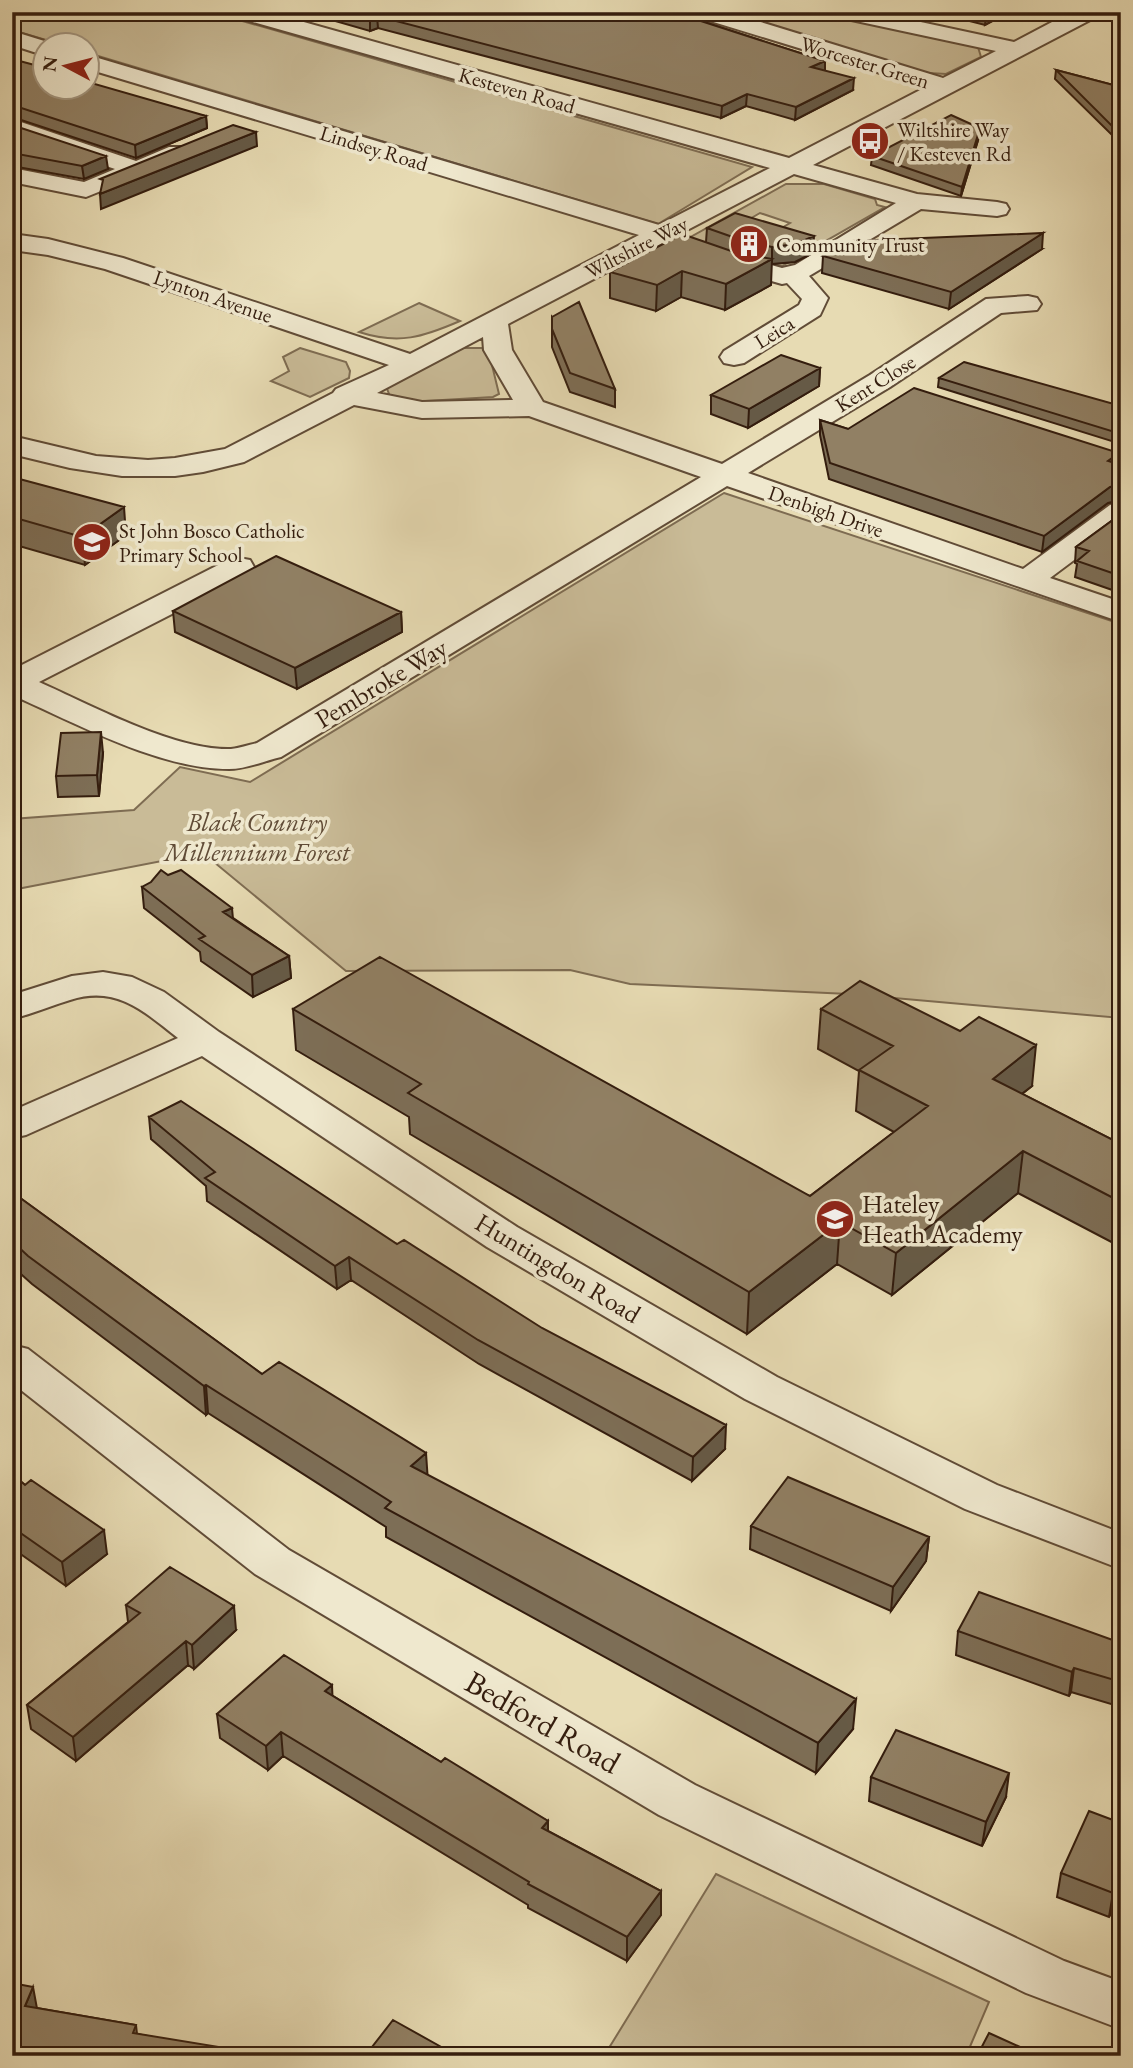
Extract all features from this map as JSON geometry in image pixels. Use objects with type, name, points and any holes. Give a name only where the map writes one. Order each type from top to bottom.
[{"type":"street","name":"Kesteven Road","points":[[243,12],[916,201],[997,209]]},
{"type":"street","name":"Worcester Green","points":[[705,12],[945,86]]},
{"type":"street","name":"Worcester Green","points":[[842,12],[1017,49]]},
{"type":"street","name":"Wiltshire Way","points":[[12,445],[109,468],[180,467],[234,456],[1088,12]]},
{"type":"street","points":[[12,38],[32,44]]},
{"type":"street","name":"Lindsey Road","points":[[102,66],[657,236],[760,272],[782,276],[792,273]]},
{"type":"street","points":[[228,131],[266,115]]},
{"type":"street","points":[[12,125],[137,169]]},
{"type":"street","points":[[12,175],[86,190],[203,142]]},
{"type":"street","points":[[792,273],[804,270],[916,201]]},
{"type":"street","name":"Lynton Avenue","points":[[12,242],[48,247],[114,263],[410,363]]},
{"type":"street","name":"Leica","points":[[734,357],[811,309],[815,298],[792,273]]},
{"type":"street","name":"Kent Close","points":[[725,475],[893,385],[995,305],[1028,304]]},
{"type":"street","points":[[494,320],[498,350],[532,408]]},
{"type":"street","name":"Denbigh Drive","points":[[346,396],[422,410],[532,408],[1121,613]]},
{"type":"street","name":"Pembroke Way","points":[[13,683],[196,757],[231,759],[269,750],[725,475]]},
{"type":"street","points":[[1026,581],[1121,511]]},
{"type":"street","points":[[13,683],[239,567]]},
{"type":"street","name":"Huntingdon Road","points":[[12,1008],[55,991],[105,982],[134,990],[502,1237],[761,1388],[981,1497],[1121,1552]]},
{"type":"street","points":[[12,1126],[205,1040]]},
{"type":"street","name":"Bedford Road","points":[[12,1360],[272,1562],[677,1800],[1045,1977],[1121,2006]]},
{"type":"green space","points":[[12,12],[211,12],[752,167],[658,224],[102,57],[102,32],[32,32],[32,36],[12,30]]},
{"type":"green space","points":[[717,12],[816,12],[978,47],[981,57],[946,74],[910,72]]},
{"type":"green space","points":[[786,184],[824,184],[875,199],[877,205],[885,207],[782,266],[755,263],[775,232],[790,223],[760,213],[701,247],[687,239]]},
{"type":"green space","points":[[419,303],[460,321],[411,337],[386,338],[359,332]]},
{"type":"green space","points":[[300,348],[346,362],[350,371],[349,378],[310,397],[271,381],[289,371],[283,357]]},
{"type":"green space","points":[[459,348],[482,348],[491,361],[499,394],[493,397],[409,402],[391,399],[386,386]]},
{"type":"green space","name":"Black Country Millennium Forest","points":[[724,493],[1121,624],[1121,1018],[849,994],[630,984],[570,970],[346,971],[203,853],[12,890],[12,819],[134,810],[180,767],[250,782]]},
{"type":"green space","points":[[716,1874],[989,2002],[966,2056],[604,2056]]},
{"type":"building","points":[[345,12],[673,12],[825,61],[811,67],[854,78],[796,107],[747,94],[722,106],[377,16],[370,19]]},
{"type":"building","points":[[968,12],[994,12],[986,16]]},
{"type":"building","points":[[12,59],[32,64],[32,102],[102,102],[102,86],[206,116],[135,145],[12,105]]},
{"type":"building","points":[[1056,70],[1121,87],[1121,126],[1114,128]]},
{"type":"building","points":[[951,115],[980,128],[962,187],[872,156]]},
{"type":"building","points":[[12,125],[106,156],[82,166],[12,153]]},
{"type":"building","points":[[233,125],[256,132],[100,194],[103,180],[100,179]]},
{"type":"building","points":[[735,213],[814,236],[796,244],[772,247],[707,228]]},
{"type":"building","points":[[1043,233],[951,292],[823,256],[852,241]]},
{"type":"building","points":[[682,234],[737,253],[772,259],[726,284],[682,271],[657,285],[610,272]]},
{"type":"building","points":[[579,302],[615,389],[570,373],[552,329],[552,317]]},
{"type":"building","points":[[781,355],[820,368],[749,409],[711,395]]},
{"type":"building","points":[[964,362],[1121,406],[1121,434],[939,378]]},
{"type":"building","points":[[914,388],[1119,453],[1108,461],[1121,465],[1121,485],[1110,487],[1044,536],[830,463],[820,420],[848,429]]},
{"type":"building","points":[[12,477],[124,507],[82,537],[12,517]]},
{"type":"building","points":[[1121,514],[1121,576],[1077,561],[1089,551],[1076,547]]},
{"type":"building","points":[[276,556],[401,612],[295,668],[173,611]]},
{"type":"building","points":[[101,732],[97,775],[56,776],[61,733]]},
{"type":"building","points":[[161,870],[168,875],[181,870],[232,908],[223,912],[289,956],[252,975],[199,939],[205,936],[142,887],[151,882]]},
{"type":"building","points":[[380,957],[810,1196],[928,1106],[859,1070],[893,1046],[821,1009],[860,981],[960,1031],[979,1017],[1036,1045],[993,1079],[1121,1144],[1121,1202],[1023,1151],[896,1253],[840,1222],[749,1292],[408,1093],[421,1084],[293,1009]]},
{"type":"building","points":[[181,1101],[397,1244],[404,1240],[542,1328],[726,1425],[693,1457],[478,1340],[349,1257],[335,1266],[205,1178],[215,1172],[149,1117]]},
{"type":"building","points":[[12,1192],[262,1374],[279,1362],[426,1453],[411,1466],[856,1699],[818,1743],[385,1508],[391,1502],[204,1386],[28,1256],[12,1241]]},
{"type":"building","points":[[12,1474],[25,1485],[31,1480],[104,1530],[62,1562],[12,1527]]},
{"type":"building","points":[[788,1477],[929,1537],[893,1587],[751,1526]]},
{"type":"building","points":[[170,1567],[234,1606],[192,1645],[186,1641],[73,1737],[27,1705],[140,1613],[126,1605]]},
{"type":"building","points":[[979,1592],[1121,1643],[1121,1682],[1074,1668],[1072,1672],[958,1631]]},
{"type":"building","points":[[284,1655],[332,1685],[325,1691],[441,1762],[445,1758],[548,1821],[542,1828],[661,1891],[627,1937],[528,1884],[529,1882],[281,1732],[266,1746],[217,1714]]},
{"type":"building","points":[[896,1730],[1009,1773],[986,1822],[871,1777]]},
{"type":"building","points":[[1089,1811],[1121,1823],[1121,1888],[1116,1887],[1113,1893],[1061,1873]]},
{"type":"building","points":[[12,1983],[33,1987],[25,2006],[136,2025],[133,2033],[263,2056],[24,2056],[25,2053],[12,2051]]},
{"type":"building","points":[[393,2020],[452,2053],[450,2056],[365,2056]]},
{"type":"building","points":[[989,2033],[1029,2051],[1026,2056],[977,2056]]},
{"type":"place","name":"Wiltshire Way / Kesteven Rd","points":[[870,141]]},
{"type":"place","name":"Community Trust","points":[[749,244]]},
{"type":"place","name":"St John Bosco Catholic Primary School","points":[[92,542]]},
{"type":"place","name":"Hateley Heath Academy","points":[[835,1219]]}]
